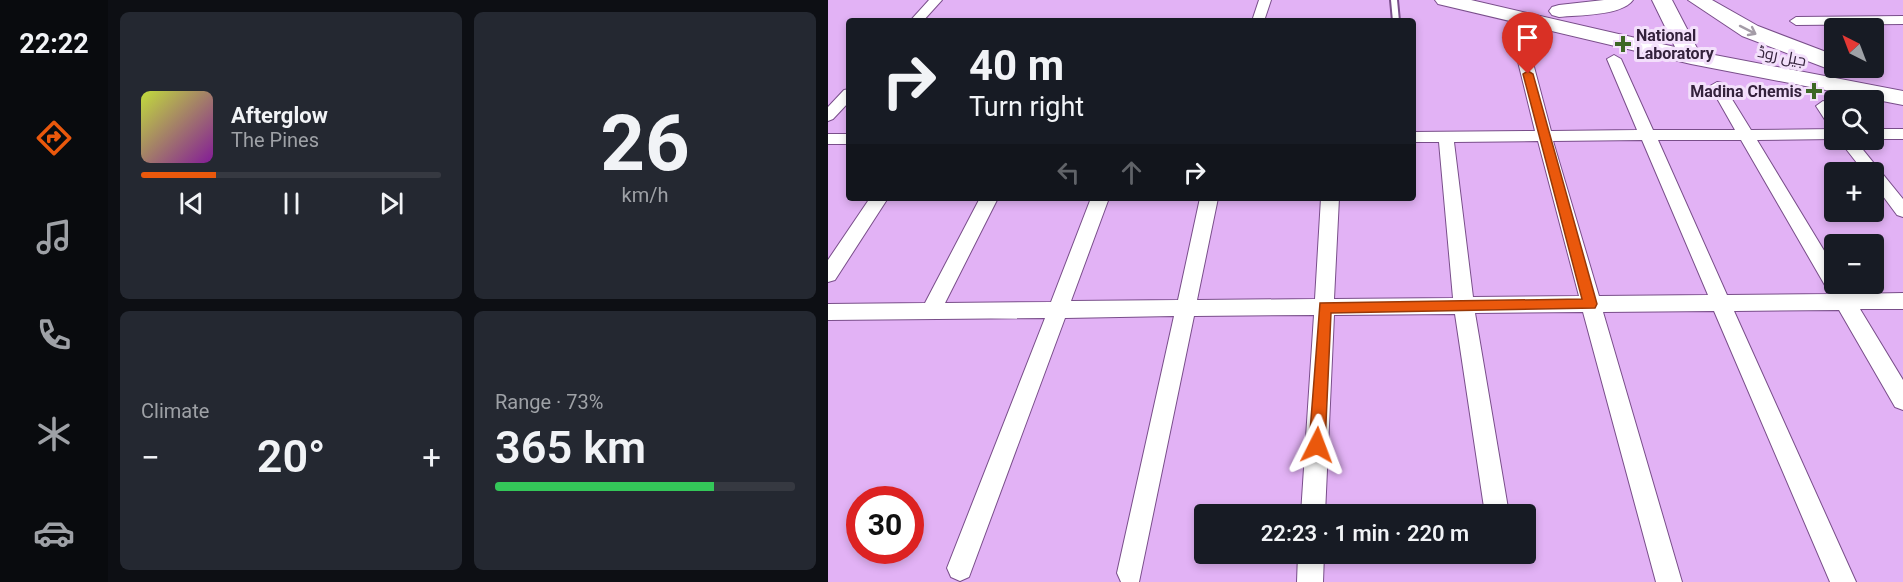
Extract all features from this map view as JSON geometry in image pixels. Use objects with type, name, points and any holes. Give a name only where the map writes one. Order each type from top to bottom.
[{"type":"main road","points":[[1444,0],[1687,47],[1726,42]]},
{"type":"main road","points":[[1503,0],[1559,11],[1687,47]]},
{"type":"main road","points":[[1559,11],[1604,7],[1623,0]]},
{"type":"main road","points":[[1662,0],[1687,47]]},
{"type":"main road","points":[[1698,0],[1750,31],[1824,61]]},
{"type":"main road","name":"جیل روڈ","points":[[1698,0],[1745,68]]},
{"type":"main road","name":"جیل روڈ","points":[[1726,42],[1824,63]]},
{"type":"main road","name":"جیل روڈ","points":[[1687,47],[1745,68],[1903,98]]},
{"type":"main road","points":[[1884,76],[1903,80]]},
{"type":"street","points":[[919,18],[936,0]]},
{"type":"street","points":[[1259,18],[1265,0]]},
{"type":"street","points":[[1796,21],[1903,20]]},
{"type":"street","points":[[1518,33],[1590,304],[1669,582]]},
{"type":"street","points":[[1614,59],[1844,582]]},
{"type":"street","points":[[1717,86],[1903,400]]},
{"type":"street","points":[[828,116],[846,96]]},
{"type":"street","points":[[1416,137],[1824,134]]},
{"type":"street","points":[[1884,134],[1903,134]]},
{"type":"street","points":[[1446,137],[1464,306],[1495,504]]},
{"type":"street","points":[[828,139],[846,139]]},
{"type":"street","points":[[1855,150],[1864,162]]},
{"type":"street","points":[[1884,187],[1903,211]]},
{"type":"street","points":[[828,275],[877,201]]},
{"type":"street","points":[[931,311],[987,201]]},
{"type":"street","points":[[960,568],[1099,201]]},
{"type":"street","points":[[1130,573],[1208,201]]},
{"type":"street","points":[[1314,504],[1330,201]]},
{"type":"street","points":[[828,312],[1903,301]]},
{"type":"street","points":[[1310,582],[1311,564]]},
{"type":"lane","points":[[1394,0],[1396,18]]},
{"type":"place","name":"National Laboratory","points":[[1623,44]]},
{"type":"place","name":"Madina Chemis","points":[[1814,91]]},
{"type":"route","points":[[1317,445],[1324,307],[1590,304],[1528,74]]}]
